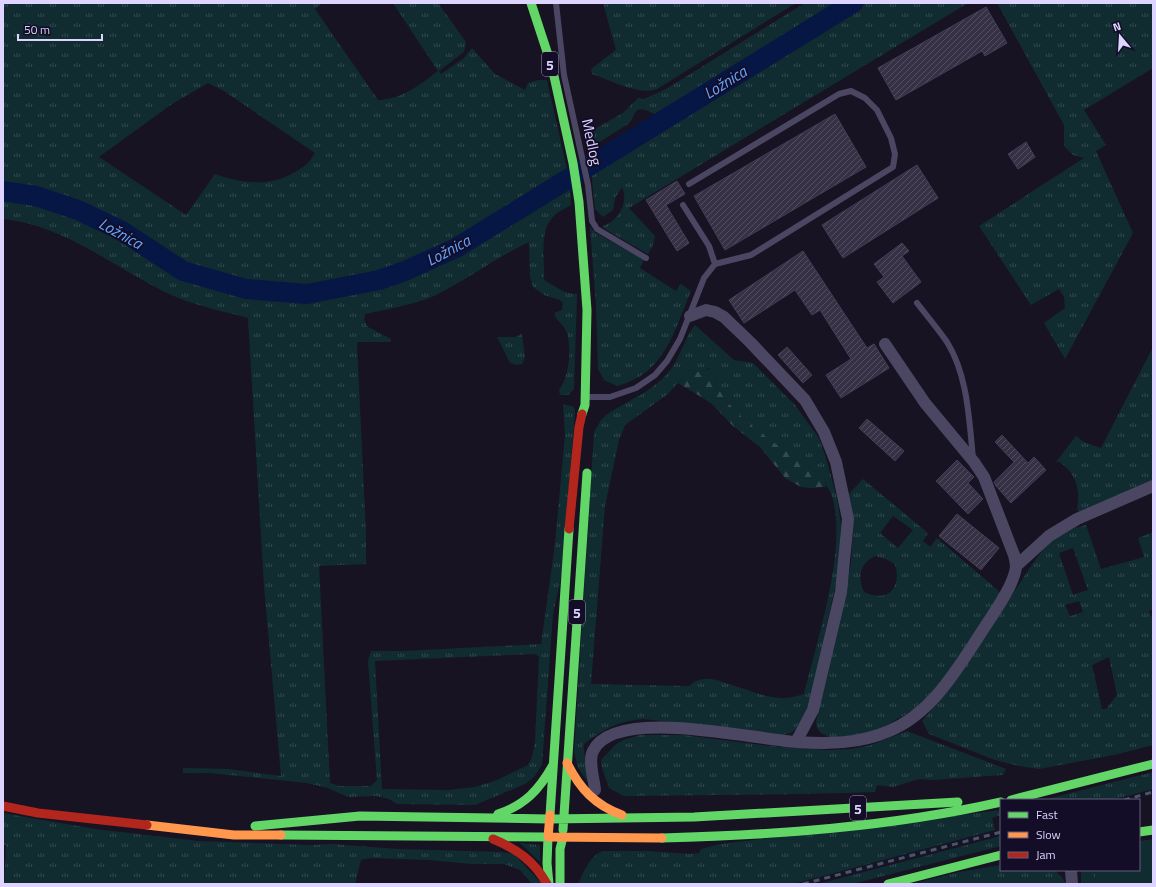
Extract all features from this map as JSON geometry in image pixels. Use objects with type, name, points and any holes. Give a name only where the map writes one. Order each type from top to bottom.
[{"type":"main road","name":"5","points":[[531,3],[552,67],[579,202],[587,310],[586,401],[590,426]]},
{"type":"main road","name":"5","points":[[586,401],[579,427],[568,543],[563,635],[548,836],[694,837],[825,830],[926,818],[1000,802]]},
{"type":"main road","name":"5","points":[[588,461],[563,819],[694,817],[973,800],[1000,802]]},
{"type":"main road","points":[[567,763],[574,778],[589,798],[609,811],[630,818]]},
{"type":"main road","points":[[487,817],[505,812],[527,801],[543,784],[554,764]]},
{"type":"main road","points":[[1015,799],[1153,764]]},
{"type":"main road","points":[[3,806],[38,813],[234,835],[548,836],[548,884]]},
{"type":"main road","points":[[190,830],[260,826],[360,816],[563,819],[563,837],[560,849],[560,884]]},
{"type":"main road","points":[[1140,832],[1153,830]]},
{"type":"main road","points":[[486,837],[514,848],[529,858],[536,865],[548,884]]},
{"type":"main road","points":[[888,884],[953,866],[1000,855]]},
{"type":"street","points":[[690,316],[706,310],[715,312],[724,317],[750,342],[805,400],[824,432],[836,462],[848,519],[841,592],[813,710],[796,742]]},
{"type":"street","points":[[885,344],[925,403],[974,462],[984,477],[1016,566]]},
{"type":"street","points":[[595,790],[591,757],[593,750],[605,739],[629,729],[678,727],[796,742],[842,744],[863,740],[890,731],[925,709],[957,669],[1005,596],[1016,566],[1049,536],[1077,519],[1153,486]]},
{"type":"street","points":[[1071,871],[1072,884]]},
{"type":"lane","name":"Medlog","points":[[556,3],[564,75],[588,185],[592,221],[597,229],[646,258]]},
{"type":"lane","points":[[586,401],[610,397],[636,388],[655,375],[667,361],[690,316],[704,278],[714,264],[751,255],[893,167],[896,154],[891,138],[877,110],[865,98],[851,91],[839,94],[689,184]]},
{"type":"lane","points":[[683,205],[709,246],[714,264]]},
{"type":"lane","points":[[917,303],[948,343],[961,375],[966,395],[974,462]]},
{"type":"green space","points":[[3,3],[322,3],[315,9],[378,100],[403,94],[438,71],[393,3],[438,3],[466,42],[464,52],[439,71],[441,74],[464,58],[472,48],[495,74],[525,90],[528,83],[538,80],[547,80],[568,174],[461,240],[415,264],[391,273],[358,281],[309,286],[252,281],[203,269],[188,263],[100,212],[77,202],[53,193],[3,183]],"holes":[[[208,83],[224,91],[315,153],[311,159],[301,168],[286,177],[266,182],[246,182],[215,174],[186,215],[99,157],[172,104]]]},
{"type":"green space","points":[[603,3],[796,3],[657,89],[650,91],[633,89],[592,74],[591,69],[616,50]]},
{"type":"green space","points":[[805,3],[846,3],[659,117],[647,110],[637,110],[628,124],[587,150],[584,135],[623,113],[638,98],[644,99],[666,89]]},
{"type":"green space","points":[[867,3],[968,3],[629,208],[655,236],[653,245],[648,254],[603,228],[603,226],[614,220],[621,210],[624,193],[622,187],[615,198],[613,210],[603,217],[595,209],[591,170]]},
{"type":"green space","points":[[997,3],[1153,3],[1153,68],[1084,110],[1106,145],[1096,151],[1133,233],[1065,359],[1044,323],[1065,308],[1064,297],[1059,289],[1031,305],[979,226],[1084,158],[1073,155],[1064,146],[1064,125]]},
{"type":"green space","points":[[570,186],[571,205],[555,215],[546,228],[544,236],[544,280],[563,291],[577,294],[574,389],[568,395],[560,395],[559,390],[565,378],[569,363],[569,340],[566,330],[554,313],[562,310],[563,304],[560,300],[544,295],[533,287],[530,277],[529,242],[505,254],[436,295],[412,303],[365,314],[364,320],[368,327],[391,339],[391,342],[358,342],[357,344],[366,534],[366,564],[319,566],[330,783],[339,786],[371,786],[377,780],[368,661],[371,651],[404,651],[541,644],[555,544],[565,435],[563,404],[574,407],[575,412],[562,573],[553,614],[542,765],[534,777],[525,784],[475,805],[397,804],[389,799],[376,796],[348,797],[328,788],[307,783],[210,773],[183,773],[183,768],[228,769],[281,776],[264,586],[248,318],[205,307],[173,296],[66,238],[46,229],[3,219],[3,194],[42,201],[78,215],[111,231],[173,270],[193,279],[214,285],[256,293],[300,296],[342,293],[363,289],[405,278],[425,270],[456,255]],"holes":[[[534,654],[539,656],[535,742],[532,757],[528,765],[497,780],[475,787],[448,790],[382,789],[375,661]]]},
{"type":"green space","points":[[590,227],[596,233],[644,260],[640,268],[676,291],[681,284],[691,291],[673,335],[666,349],[657,361],[646,372],[633,380],[617,386],[604,380],[598,369],[596,305]]},
{"type":"green space","points":[[695,325],[734,360],[753,363],[795,405],[819,438],[826,458],[837,498],[841,525],[838,574],[808,710],[795,730],[791,733],[781,735],[644,719],[627,721],[604,730],[583,745],[590,785],[578,768],[574,751],[594,432],[601,420],[606,415],[651,388],[666,375],[676,362],[692,328]],"holes":[[[710,368],[717,377],[715,383],[720,392],[741,417],[766,439],[825,479],[833,498],[836,517],[835,560],[821,629],[804,694],[786,698],[775,697],[755,693],[721,681],[708,679],[701,679],[689,686],[591,684],[605,506],[619,440],[625,425],[668,394],[689,370],[700,372]]]},
{"type":"green space","points":[[522,334],[525,357],[522,364],[517,365],[510,363],[497,337],[515,337]]},
{"type":"green space","points":[[1153,347],[1153,483],[1080,514],[1077,509],[1078,489],[1076,483],[1070,472],[1060,462],[1056,462],[1076,436],[1084,442],[1101,448]]},
{"type":"green space","points":[[715,367],[719,370],[715,383],[725,399],[737,413],[766,437],[825,479],[826,487],[801,487],[785,478],[760,447],[733,426],[711,403],[678,383],[689,370],[700,372]]},
{"type":"green space","points":[[863,479],[928,533],[923,541],[930,547],[937,538],[1001,593],[941,683],[913,710],[873,733],[831,738],[821,733],[817,728],[816,722],[851,564],[853,523],[848,495]],"holes":[[[893,516],[913,530],[898,548],[880,533]],[[875,556],[886,559],[895,564],[897,573],[895,586],[891,591],[880,596],[864,592],[860,576],[866,562]]]},
{"type":"green space","points":[[1086,525],[1101,569],[1144,557],[1138,538],[1153,532],[1153,610],[1149,611],[1153,619],[1153,745],[1114,755],[1039,769],[995,760],[929,734],[922,721],[942,698],[986,635],[1027,572],[1047,544],[1075,528]],"holes":[[[1073,548],[1088,590],[1073,595],[1059,553]],[[1079,601],[1083,612],[1070,616],[1065,605]],[[1109,657],[1117,695],[1106,709],[1102,709],[1092,665]]]},
{"type":"green space","points":[[907,731],[1006,769],[1003,775],[933,780],[919,779],[893,787],[877,785],[875,792],[624,796],[609,788],[602,768],[601,760],[615,745],[623,740],[640,735],[684,735],[770,746],[828,750],[851,749],[871,745]]},
{"type":"green space","points":[[1153,772],[1153,789],[1116,799],[1047,799]]},
{"type":"green space","points":[[1000,810],[1000,815],[992,818],[995,830],[793,884],[578,884],[585,869],[594,856],[603,851],[649,851],[689,854],[699,853],[701,849],[720,844]]},
{"type":"green space","points":[[3,813],[95,829],[199,841],[312,845],[331,844],[398,849],[501,852],[514,854],[542,884],[532,884],[520,870],[504,864],[472,864],[428,860],[370,858],[361,860],[355,884],[4,884],[6,845],[3,845]]},
{"type":"green space","points":[[1000,836],[1000,846],[852,884],[818,884]]},
{"type":"green space","points":[[1153,839],[1153,884],[1095,884],[1095,871],[1140,871],[1140,841]]},
{"type":"green space","points":[[520,843],[540,845],[540,862]]},
{"type":"green space","points":[[1000,865],[1000,871],[1055,871],[1061,876],[1066,884],[911,884],[959,872]]},
{"type":"green space","points":[[1081,871],[1095,871],[1095,884],[1081,884]]},
{"type":"building","points":[[986,7],[1007,43],[985,56],[982,51],[896,100],[878,68]]},
{"type":"building","points":[[835,114],[866,167],[725,250],[694,196]]},
{"type":"building","points":[[1026,142],[1035,157],[1018,169],[1008,154]]},
{"type":"building","points":[[917,165],[938,198],[843,258],[822,225]]},
{"type":"building","points":[[677,181],[685,194],[666,205],[689,243],[677,251],[646,200]]},
{"type":"building","points":[[902,243],[909,251],[902,256],[921,282],[893,303],[877,282],[884,277],[874,264]]},
{"type":"building","points":[[803,251],[867,348],[874,344],[889,368],[841,398],[826,375],[851,359],[820,310],[812,315],[795,290],[744,323],[729,300]]},
{"type":"building","points":[[787,347],[812,375],[803,383],[778,355]]},
{"type":"building","points":[[867,419],[904,451],[895,461],[859,428]]},
{"type":"building","points":[[1002,435],[1028,463],[1034,457],[1046,470],[1011,503],[994,482],[1014,462],[995,442]]},
{"type":"building","points":[[957,460],[974,477],[968,483],[983,499],[968,514],[936,481]]},
{"type":"building","points":[[957,514],[999,548],[981,570],[939,536]]},
{"type":"waterway","name":"Ložnica","points":[[3,191],[36,196],[78,210],[122,231],[183,271],[246,289],[307,294],[379,280],[405,271],[456,248],[853,3]]},
{"type":"railway","points":[[1128,799],[1153,792]]},
{"type":"railway","points":[[803,884],[1000,832]]},
{"type":"traffic: fast","points":[[531,3],[552,67],[573,163],[579,202],[587,310],[585,405],[582,414]]},
{"type":"traffic: fast","points":[[563,830],[587,473]]},
{"type":"traffic: fast","points":[[550,815],[569,529]]},
{"type":"traffic: fast","points":[[1015,799],[1153,764]]},
{"type":"traffic: fast","points":[[498,814],[516,806],[530,796],[537,789],[553,765]]},
{"type":"traffic: fast","points":[[550,819],[694,817],[958,802]]},
{"type":"traffic: fast","points":[[662,838],[747,835],[875,824],[959,811],[1000,802]]},
{"type":"traffic: fast","points":[[255,826],[360,816],[550,819]]},
{"type":"traffic: fast","points":[[1140,832],[1153,830]]},
{"type":"traffic: fast","points":[[281,835],[548,837],[547,863],[549,884]]},
{"type":"traffic: fast","points":[[560,884],[560,849],[563,837]]},
{"type":"traffic: fast","points":[[888,884],[1000,855]]},
{"type":"traffic: slow","points":[[567,763],[577,781],[589,795],[612,811],[622,815]]},
{"type":"traffic: slow","points":[[550,815],[548,837],[662,838]]},
{"type":"traffic: slow","points":[[147,825],[234,835],[281,835]]},
{"type":"traffic: jam","points":[[569,529],[579,427],[582,414]]},
{"type":"traffic: jam","points":[[3,806],[38,813],[147,825]]},
{"type":"traffic: jam","points":[[493,839],[510,847],[531,862],[547,884]]}]
